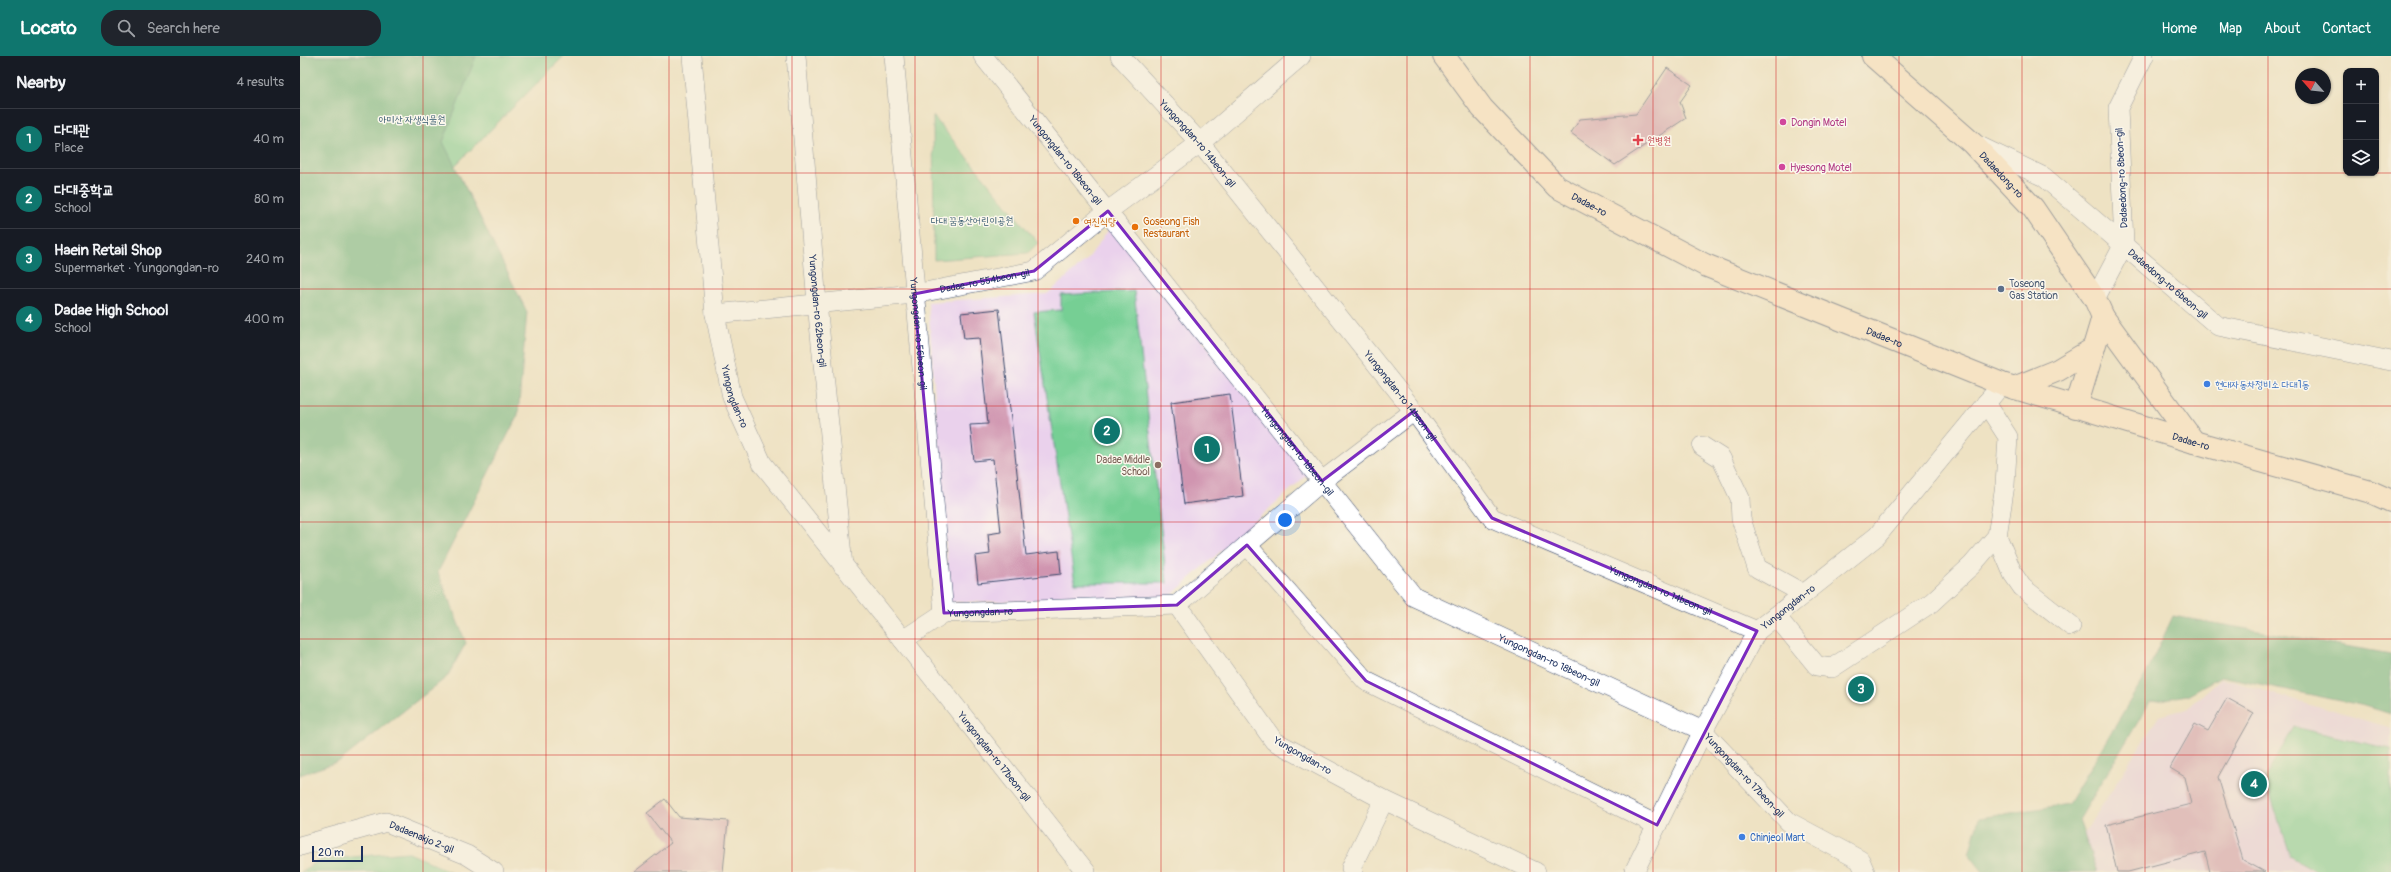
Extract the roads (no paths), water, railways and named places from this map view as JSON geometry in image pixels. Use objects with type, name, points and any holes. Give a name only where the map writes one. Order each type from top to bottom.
[{"type":"main road","name":"Dadae-ro","points":[[1444,56],[1482,108],[1557,187],[1705,265],[2008,386],[2194,442],[2371,492],[2391,501]]},
{"type":"main road","name":"Dadaedong-ro","points":[[1873,56],[1972,143],[2034,208],[2099,308],[2194,442]]},
{"type":"main road","points":[[2076,407],[2093,349],[2099,308]]},
{"type":"main road","points":[[2008,386],[2058,370],[2093,349]]},
{"type":"street","name":"Yungongdan-ro","points":[[692,56],[715,314],[732,397],[762,463],[903,640],[944,613],[1177,605],[1274,741],[1384,800],[1536,872]]},
{"type":"street","name":"Yungongdan-ro 62beon-gil","points":[[796,56],[817,303],[843,566]]},
{"type":"street","name":"Yungongdan-ro 56beon-gil","points":[[894,56],[914,294],[944,613]]},
{"type":"street","name":"Yungongdan-ro 18beon-gil","points":[[983,56],[1414,596],[1703,731]]},
{"type":"street","name":"Yungongdan-ro 14beon-gil","points":[[1120,56],[1200,143],[1414,411],[1492,518],[1757,631]]},
{"type":"street","name":"Dadae-ro 554beon-gil","points":[[715,314],[914,294],[1034,271],[1108,211],[1200,143],[1301,56]]},
{"type":"street","name":"Dadaedong-ro 8beon-gil","points":[[2124,244],[2118,108],[2144,56]]},
{"type":"street","name":"Dadaedong-ro 6beon-gil","points":[[1972,143],[2044,176],[2218,326],[2391,361]]},
{"type":"street","points":[[2099,308],[2124,244]]},
{"type":"street","name":"Yungongdan-ro","points":[[1634,872],[1703,731],[1757,631],[1877,536],[1986,403],[2008,386]]},
{"type":"street","points":[[1986,403],[2008,437],[2005,485],[1997,536],[2013,574],[2022,587],[2071,626]]},
{"type":"street","points":[[1177,605],[1322,481],[1414,411]]},
{"type":"street","points":[[1702,446],[1721,458],[1740,498],[1741,520],[1757,568],[1804,594]]},
{"type":"street","points":[[1776,616],[1818,666],[1832,668],[1931,603],[1972,565],[1997,536]]},
{"type":"street","points":[[1247,545],[1366,681],[1657,825]]},
{"type":"street","name":"Yungongdan-ro 17beon-gil","points":[[903,640],[1086,872]]},
{"type":"street","name":"Yungongdan-ro 17beon-gil","points":[[1703,731],[1789,822],[1860,860],[1865,872]]},
{"type":"street","points":[[1353,872],[1351,868],[1384,800]]},
{"type":"street","name":"Dadaenakjo 2-gil","points":[[300,846],[386,822],[467,855],[494,872]]},
{"type":"place","name":"Dongin Motel","points":[[1783,122]]},
{"type":"place","name":"원병원","points":[[1638,140]]},
{"type":"place","name":"Hyesong Motel","points":[[1782,167]]},
{"type":"place","name":"여진식당","points":[[1076,221]]},
{"type":"place","name":"Goseong Fish Restaurant","points":[[1135,227]]},
{"type":"place","name":"Toseong Gas Station","points":[[2001,289]]},
{"type":"place","name":"현대자동차정비소 다대1동","points":[[2207,384]]},
{"type":"place","name":"다대중학교","points":[[1107,431]]},
{"type":"place","name":"다대관","points":[[1207,449]]},
{"type":"place","name":"Dadae Middle School","points":[[1158,465]]},
{"type":"place","name":"Haein Retail Shop","points":[[1861,689]]},
{"type":"place","name":"Dadae High School","points":[[2254,784]]},
{"type":"place","name":"Chinjeol Mart","points":[[1742,837]]},
{"type":"park label","name":"아미산 자생식물원","points":[[412,119]]},
{"type":"park label","name":"다대 꿈동산어린이공원","points":[[972,220]]}]
